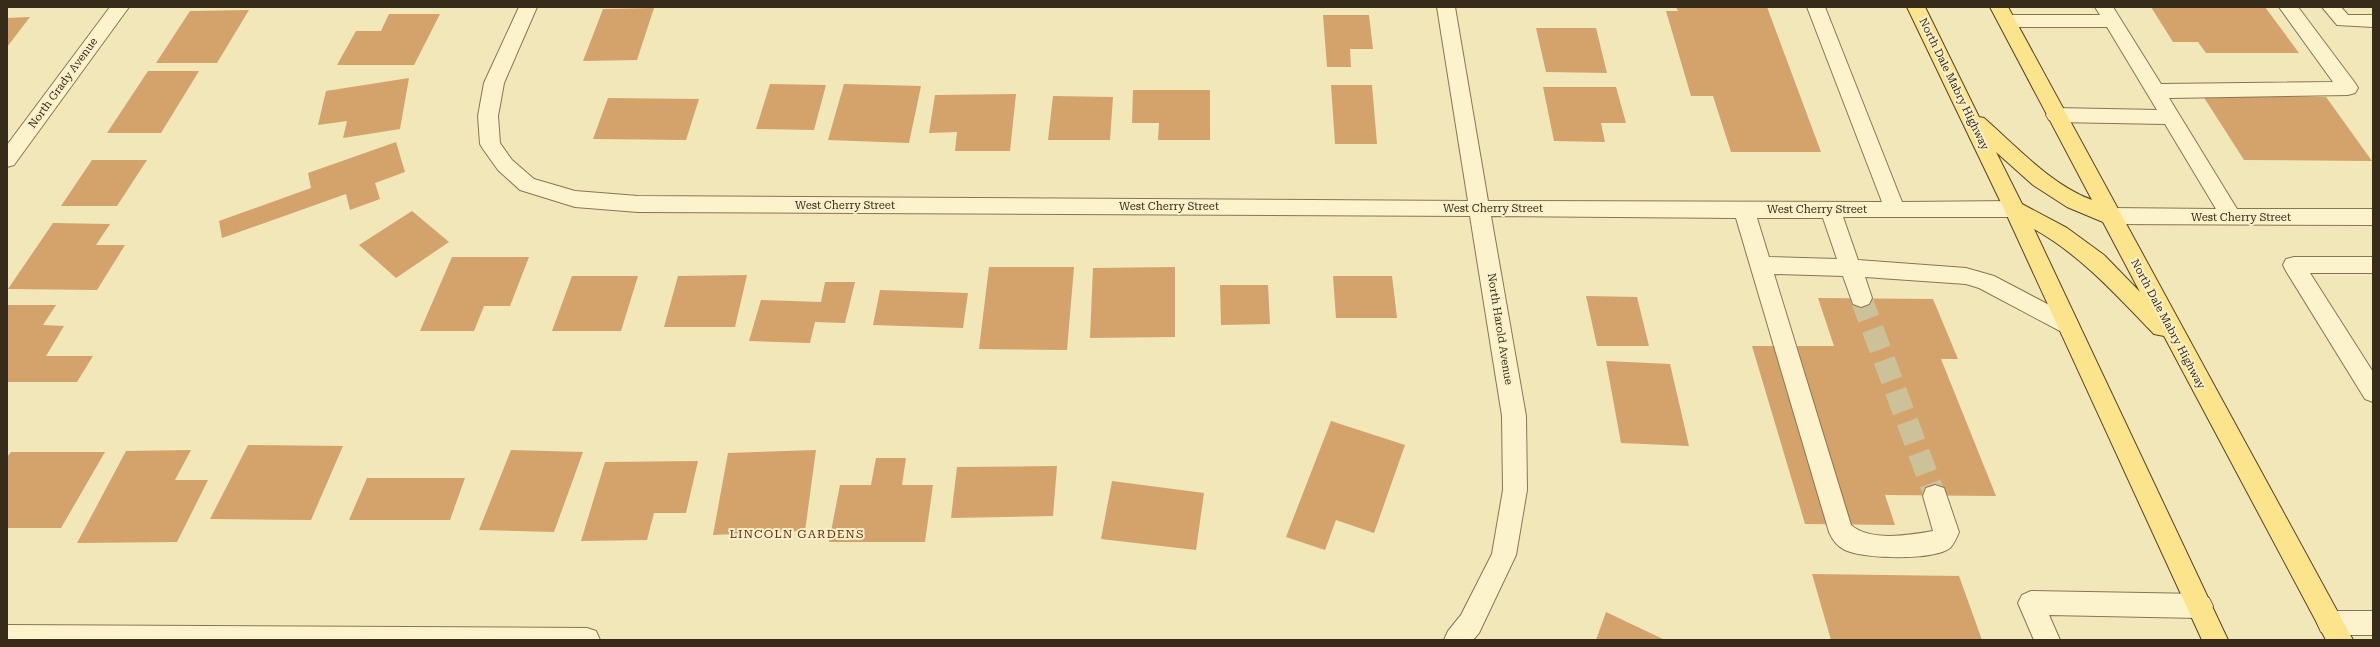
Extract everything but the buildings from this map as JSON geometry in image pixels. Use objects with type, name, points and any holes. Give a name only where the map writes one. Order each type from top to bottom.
[{"type":"main road","name":"North Dale Mabry Highway","points":[[1916,7],[2014,209],[2215,640]]},
{"type":"main road","name":"North Dale Mabry Highway","points":[[2003,14],[2110,216],[2335,631]]},
{"type":"main road","points":[[1969,115],[2040,180],[2074,202],[2110,216]]},
{"type":"main road","points":[[2014,209],[2060,234],[2096,261],[2180,346]]},
{"type":"street","name":"North Grady Avenue","points":[[7,160],[120,7]]},
{"type":"street","name":"West Cherry Street","points":[[528,7],[494,83],[488,116],[490,144],[505,165],[527,185],[575,199],[638,204],[1744,210],[2014,209]]},
{"type":"street","name":"North Harold Avenue","points":[[1446,7],[1514,416],[1515,490],[1504,555],[1470,624],[1457,640]]},
{"type":"street","points":[[1816,7],[1895,209]]},
{"type":"street","points":[[2154,91],[2348,88],[2288,7]]},
{"type":"street","points":[[2331,7],[2343,21],[2373,21]]},
{"type":"street","points":[[2003,14],[2108,14],[2231,216]]},
{"type":"street","points":[[2056,115],[2170,117]]},
{"type":"street","points":[[1830,209],[1862,298]]},
{"type":"street","points":[[1744,210],[1841,532],[1852,541],[1868,545],[1928,543],[1941,540],[1947,532],[1935,496]]},
{"type":"street","name":"West Cherry Street","points":[[2110,216],[2373,217]]},
{"type":"street","points":[[2373,265],[2294,264],[2373,392]]},
{"type":"street","points":[[1761,265],[1850,268],[1966,276],[1986,282],[2068,325]]},
{"type":"street","points":[[2047,640],[2031,603],[2200,606]]},
{"type":"street","points":[[2335,631],[2373,623]]},
{"type":"street","points":[[7,637],[587,640]]},
{"type":"tunnel","points":[[1861,298],[1935,496]]},
{"type":"district","name":"LINCOLN GARDENS","points":[[797,534]]}]
